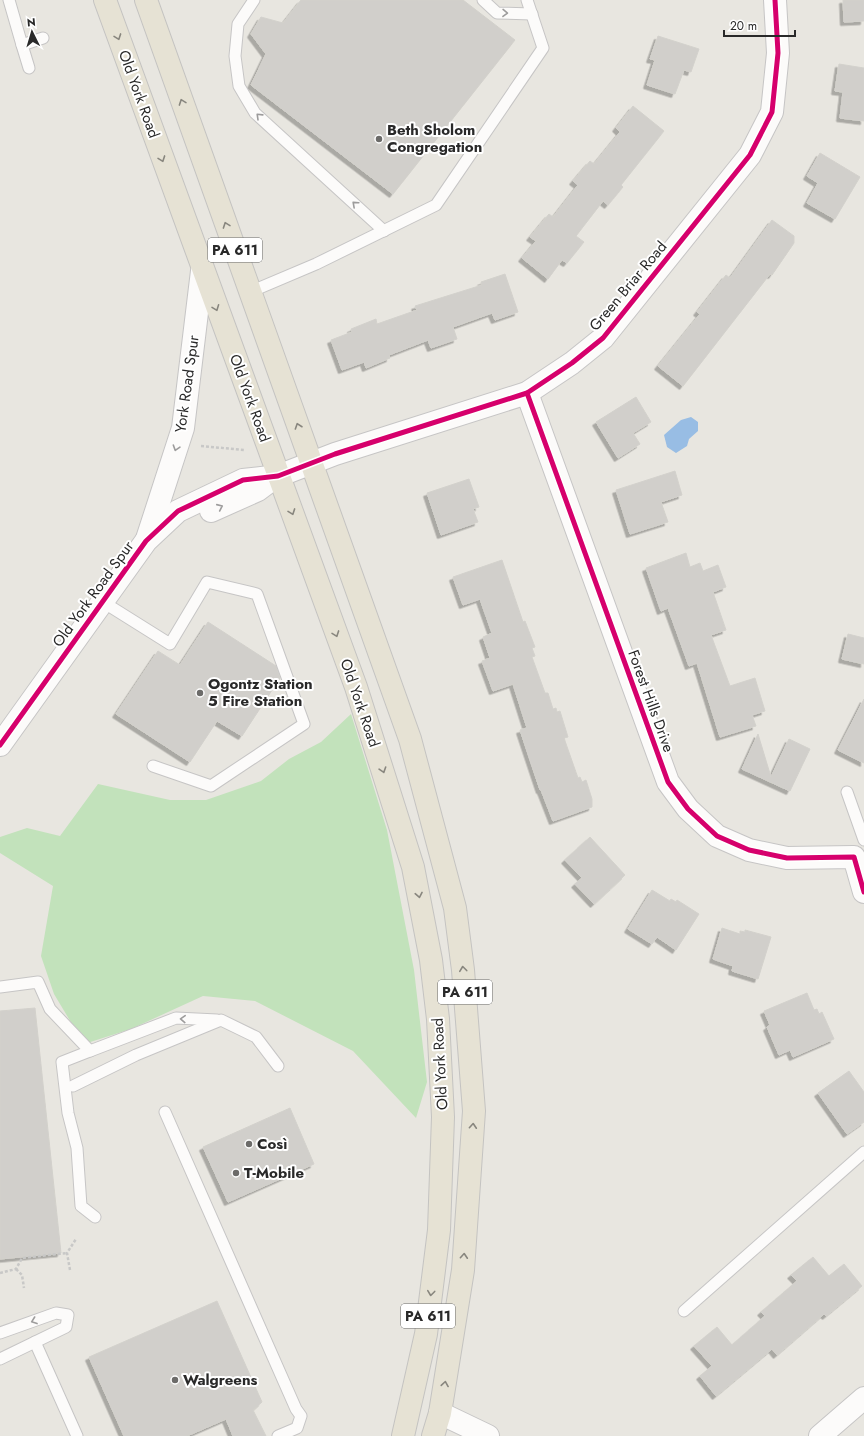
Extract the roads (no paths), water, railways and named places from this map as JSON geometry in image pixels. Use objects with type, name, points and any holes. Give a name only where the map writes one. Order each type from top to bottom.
[{"type":"highway","name":"Old York Road","points":[[105,0],[202,271],[356,687],[413,867],[431,960],[438,1018],[443,1117],[440,1230],[426,1334],[403,1436]]},
{"type":"highway","name":"Old York Road","points":[[146,0],[310,463],[410,739],[455,908],[469,1038],[474,1111],[463,1270],[440,1413],[433,1436]]},
{"type":"street","name":"Green Briar Road","points":[[278,476],[310,463],[527,393],[572,363],[603,338],[750,156],[772,112],[778,53],[775,0]]},
{"type":"street","name":"York Road Spur","points":[[146,541],[183,428],[202,271]]},
{"type":"street","name":"Forest Hills Drive","points":[[527,393],[668,782],[688,810],[717,836],[749,850],[787,858],[861,849]]},
{"type":"street","name":"Old York Road Spur","points":[[0,745],[146,541],[258,490],[278,476]]},
{"type":"street","points":[[861,849],[864,892]]},
{"type":"street","points":[[820,1436],[864,1398]]},
{"type":"street","points":[[440,1413],[488,1436]]},
{"type":"lane","points":[[9,0],[29,68]]},
{"type":"lane","points":[[254,0],[238,24],[235,56],[239,86],[255,113],[384,230]]},
{"type":"lane","points":[[483,0],[496,13],[532,14]]},
{"type":"lane","points":[[250,292],[316,264],[436,205],[543,48],[527,0]]},
{"type":"lane","points":[[22,44],[43,38]]},
{"type":"lane","points":[[103,602],[170,644],[207,582],[257,594],[304,724],[211,786],[153,766]]},
{"type":"lane","points":[[847,792],[861,849]]},
{"type":"lane","points":[[0,987],[38,982],[50,1010],[90,1051]]},
{"type":"lane","points":[[96,1217],[81,1206],[77,1148],[68,1113],[62,1062],[176,1018],[222,1020],[256,1037],[278,1066]]},
{"type":"lane","points":[[73,1086],[136,1055],[222,1020]]},
{"type":"lane","points":[[165,1112],[296,1409],[301,1416],[297,1428],[278,1436]]},
{"type":"lane","points":[[684,1311],[864,1152]]},
{"type":"lane","points":[[0,1333],[56,1313],[68,1315],[66,1327],[0,1359]]},
{"type":"lane","points":[[35,1342],[77,1436]]},
{"type":"water","points":[[691,417],[698,422],[698,431],[689,439],[687,446],[676,453],[667,447],[664,435],[681,420]]},
{"type":"place","name":"Beth Sholom Congregation","points":[[379,139]]},
{"type":"place","name":"Ogontz Station 5 Fire Station","points":[[200,693]]},
{"type":"place","name":"Così","points":[[249,1144]]},
{"type":"place","name":"T-Mobile","points":[[236,1173]]},
{"type":"place","name":"Walgreens","points":[[175,1380]]}]
